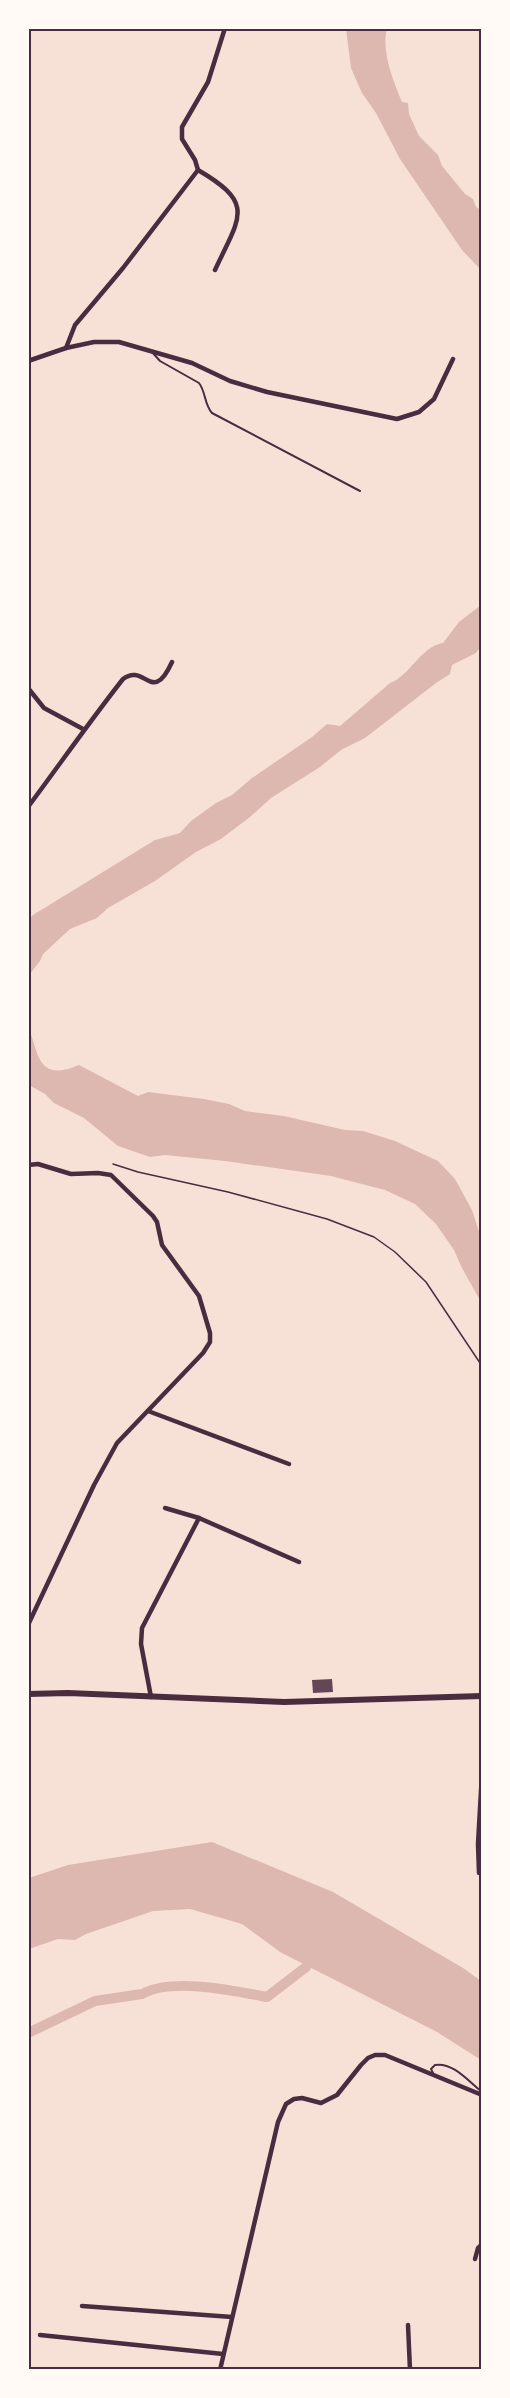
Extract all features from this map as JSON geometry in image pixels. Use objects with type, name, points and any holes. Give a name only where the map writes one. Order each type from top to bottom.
[{"type":"street","points":[[215,270],[232,234],[239,209],[237,200],[219,183],[198,170],[195,160],[182,139],[182,127],[208,82],[225,28]]},
{"type":"street","points":[[66,348],[75,325],[123,268],[198,170]]},
{"type":"street","points":[[28,361],[66,348],[94,342],[119,342],[192,363],[230,381],[267,392],[397,419],[419,412],[434,399],[453,359]]},
{"type":"street","points":[[28,807],[55,772],[83,729],[126,676],[136,675],[153,682],[160,682],[164,680],[172,662]]},
{"type":"street","points":[[28,687],[44,708],[83,729]]},
{"type":"street","points":[[28,1165],[38,1164],[71,1174],[111,1175],[157,1222],[162,1245],[199,1296],[210,1333],[207,1348],[123,1436],[113,1451],[94,1485],[28,1625]]},
{"type":"street","points":[[148,1411],[289,1464]]},
{"type":"street","points":[[165,1508],[199,1518],[298,1563]]},
{"type":"street","points":[[151,1697],[141,1644],[142,1628],[199,1518]]},
{"type":"street","points":[[28,1694],[68,1693],[284,1702],[482,1696]]},
{"type":"street","points":[[479,1873],[478,1844],[482,1773]]},
{"type":"street","points":[[220,2370],[278,2122],[286,2104],[294,2099],[302,2098],[315,2102],[327,2101],[337,2095],[368,2058],[375,2055],[385,2055],[482,2094]]},
{"type":"street","points":[[475,2259],[478,2248],[482,2244]]},
{"type":"street","points":[[82,2306],[232,2317]]},
{"type":"street","points":[[408,2325],[410,2370]]},
{"type":"street","points":[[39,2334],[223,2354]]},
{"type":"lane","points":[[151,351],[160,361],[199,383],[206,405],[212,413],[360,491]]},
{"type":"lane","points":[[435,2075],[432,2067],[441,2064],[447,2066],[457,2071],[482,2094]]},
{"type":"path","points":[[113,1164],[327,1219],[374,1238],[395,1252],[426,1282],[482,1366]]},
{"type":"shaded area","points":[[346,29],[387,29],[387,56],[392,75],[402,102],[408,103],[409,114],[419,136],[438,155],[442,166],[481,210],[481,270],[462,250],[400,159],[376,113],[362,93],[351,68]]},
{"type":"shaded area","points":[[481,605],[481,646],[476,653],[452,665],[450,674],[365,738],[341,750],[320,767],[271,798],[221,839],[196,852],[155,881],[108,908],[97,918],[70,929],[43,954],[29,975],[29,919],[33,915],[155,840],[180,833],[191,821],[216,803],[232,795],[327,724],[340,726],[403,674],[428,650],[443,643],[459,622]]},
{"type":"shaded area","points":[[29,1028],[39,1057],[48,1068],[56,1070],[79,1065],[138,1096],[148,1092],[204,1099],[229,1104],[245,1111],[284,1116],[345,1130],[363,1131],[395,1141],[438,1161],[455,1179],[472,1210],[481,1238],[481,1302],[454,1250],[436,1224],[415,1204],[385,1190],[331,1176],[225,1161],[165,1155],[150,1157],[118,1146],[84,1118],[54,1103],[45,1094],[29,1085]]},
{"type":"shaded area","points":[[212,1842],[333,1892],[463,1968],[481,1981],[481,2060],[437,2032],[280,1952],[242,1924],[190,1909],[153,1911],[75,1940],[58,1939],[29,1949],[29,1878],[68,1865]]},
{"type":"building","points":[[332,1679],[333,1692],[313,1693],[312,1680]]},
{"type":"waterway","points":[[28,2033],[95,2001],[142,1994],[170,1986],[204,1987],[267,1997],[306,1967]]}]
